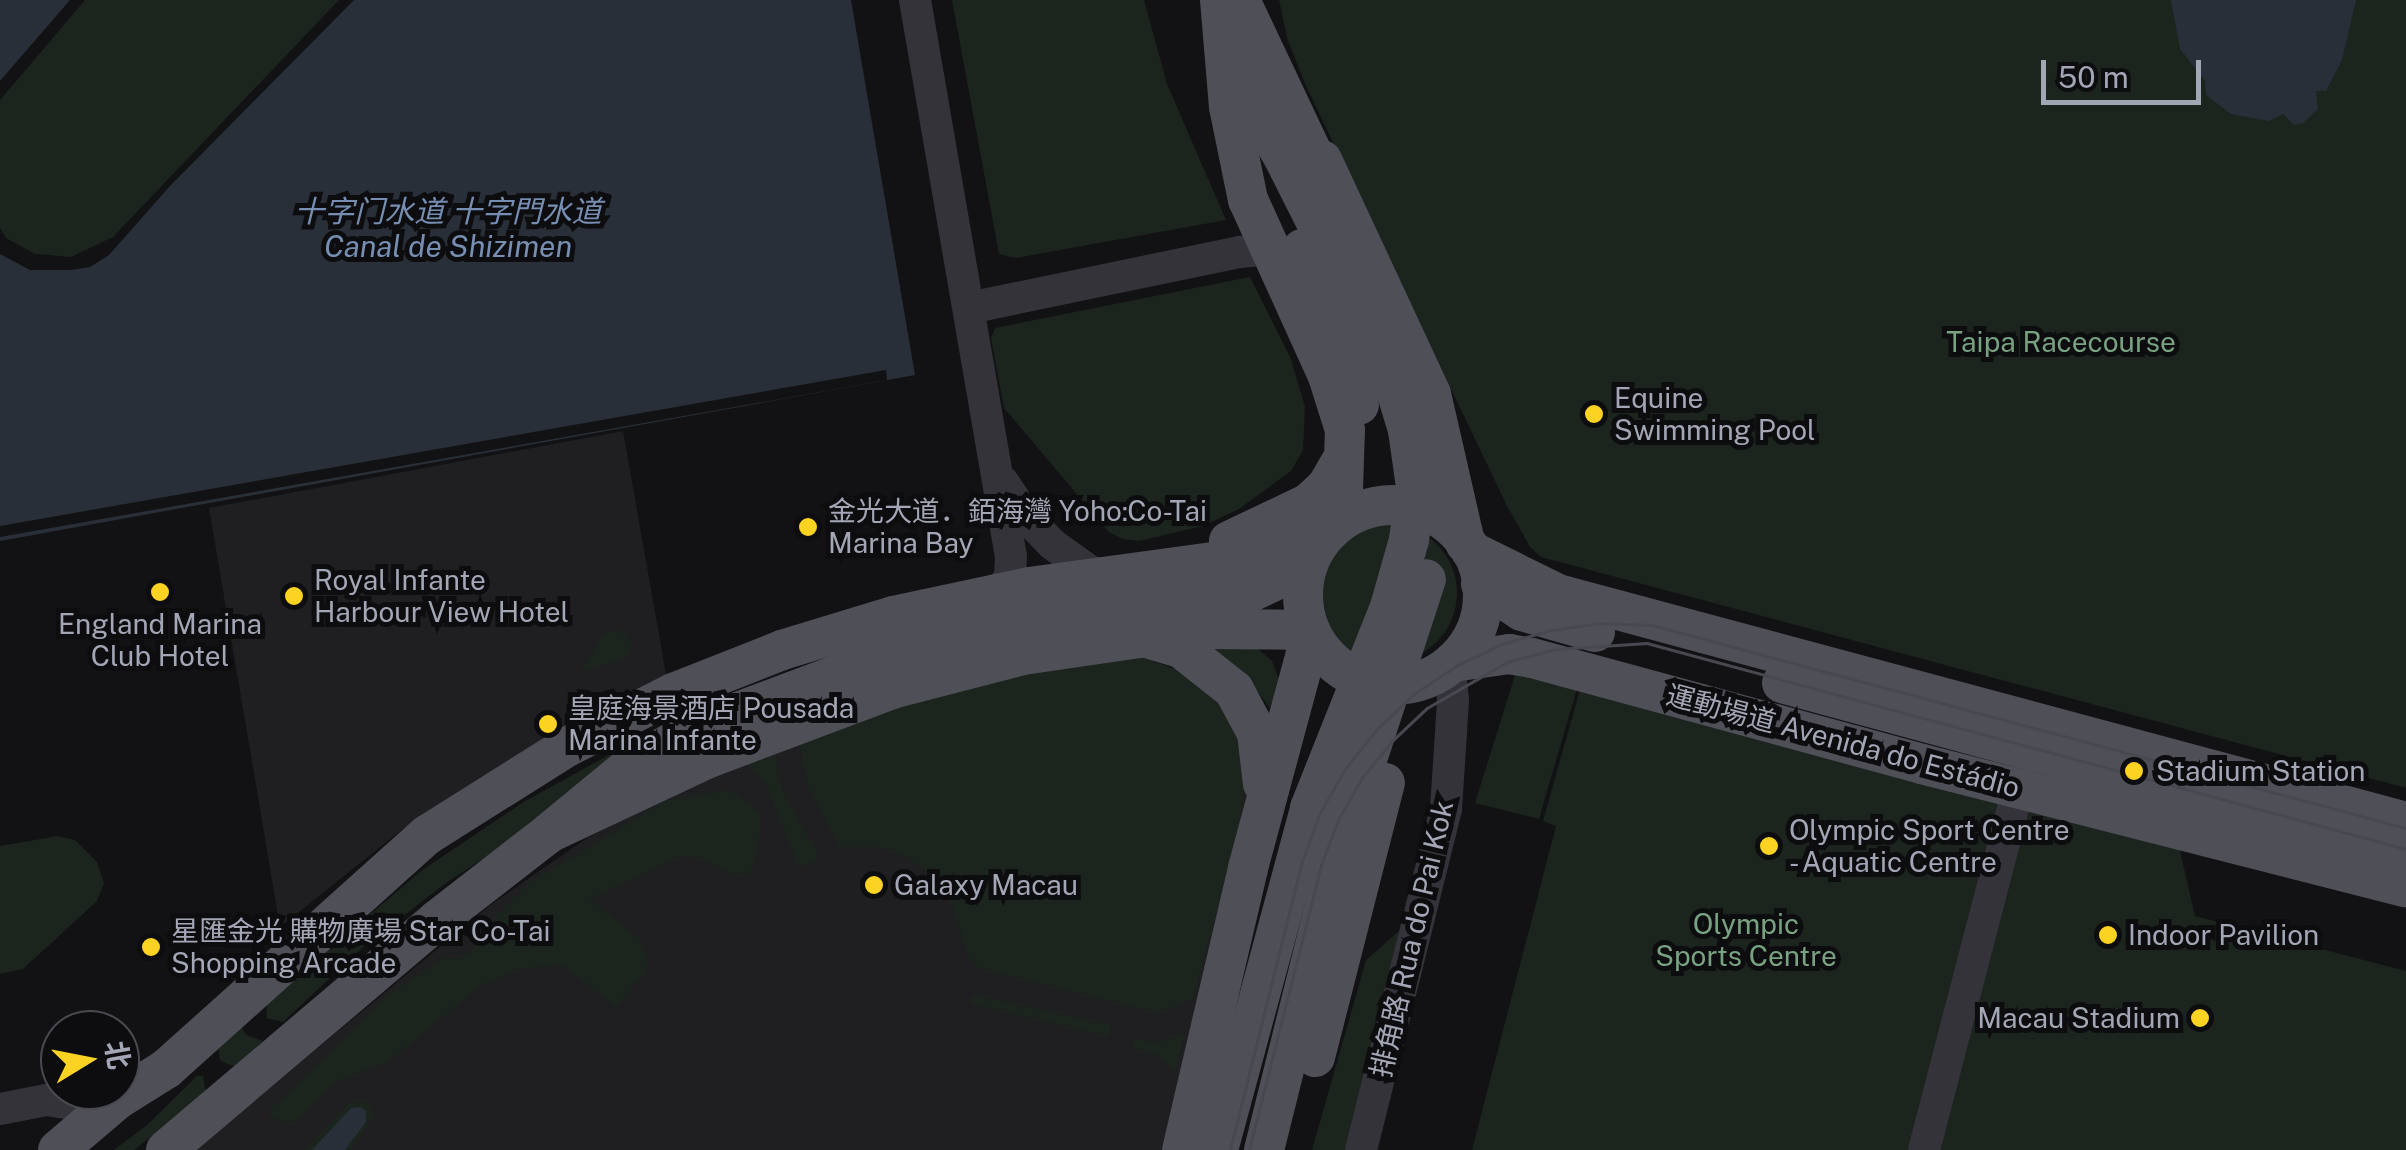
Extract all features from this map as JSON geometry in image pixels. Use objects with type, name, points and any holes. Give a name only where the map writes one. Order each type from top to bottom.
[{"type":"main road","points":[[1205,0],[1250,106],[1285,160],[1390,367],[1408,430],[1416,487],[1409,540],[1390,607],[1310,808],[1218,1150]]},
{"type":"main road","points":[[1182,1150],[1259,825],[1311,632],[1303,581],[1334,527],[1360,438],[1357,383],[1341,335],[1218,68],[1205,0]]},
{"type":"main road","points":[[166,1150],[436,920],[550,833],[628,767],[703,725],[943,639],[1076,611],[1238,598],[1286,576],[1324,536],[1343,489],[1345,430],[1328,376],[1248,200],[1228,106],[1220,0]]},
{"type":"main road","points":[[1240,0],[1414,364],[1435,426],[1442,487],[1430,566],[1342,836],[1264,1150]]},
{"type":"main road","points":[[1257,0],[1288,88],[1431,394],[1472,559],[1478,627],[1408,717],[1380,801],[1291,1150]]},
{"type":"main road","points":[[1125,573],[1261,528],[1309,503],[1327,486],[1348,446],[1352,421],[1341,335]]},
{"type":"main road","points":[[140,1085],[166,1069],[426,835],[567,747],[673,693],[782,650],[893,616],[997,593],[1244,558],[1334,527],[1373,506],[1418,509],[1444,522],[1472,559]]},
{"type":"main road","name":"運動場道 Avenida do Estádio","points":[[1472,559],[1538,617],[2016,747],[2399,836]]},
{"type":"main road","name":"運動場道 Avenida do Estádio","points":[[1472,559],[1558,594],[2399,836]]},
{"type":"main road","points":[[1189,566],[1212,571],[1225,592],[1224,612],[1201,629]]},
{"type":"main road","points":[[550,833],[706,759],[892,689],[1023,654],[1201,629],[1311,632]]},
{"type":"main road","points":[[1311,632],[1332,661],[1362,679],[1396,684],[1441,670]]},
{"type":"main road","points":[[1135,636],[1181,648],[1212,669],[1247,710],[1263,759],[1259,825]]},
{"type":"main road","name":"運動場道 Avenida do Estádio","points":[[1441,670],[1509,654],[1532,658],[2406,887]]},
{"type":"main road","points":[[2016,747],[2026,761],[2018,788]]},
{"type":"main road","points":[[248,995],[245,1016],[255,1026],[275,1036],[303,1036]]},
{"type":"main road","points":[[166,1069],[190,1063],[205,1066],[216,1071],[233,1094]]},
{"type":"main road","points":[[58,1150],[105,1110]]},
{"type":"street","points":[[915,0],[1012,568],[1007,584],[997,593]]},
{"type":"street","points":[[969,308],[1262,250],[1283,256],[1319,286]]},
{"type":"street","points":[[996,469],[1014,500],[1052,544],[1090,572],[1125,573]]},
{"type":"street","name":"排角路 Rua do Pai Kok","points":[[1361,1150],[1446,809],[1452,700],[1450,681],[1441,670]]},
{"type":"street","points":[[1924,1150],[2018,788]]},
{"type":"street","points":[[4,1108],[40,1101]]},
{"type":"street","points":[[4,1108],[40,1122],[48,1137],[46,1150]]},
{"type":"shaded area","points":[[623,431],[667,680],[526,749],[400,831],[280,927],[209,508]]},
{"type":"shaded area","name":"Galaxy Macau","points":[[1191,675],[1231,711],[1250,758],[1246,818],[1161,1150],[195,1150],[489,906],[587,838],[664,797],[846,723]]},
{"type":"green space","points":[[85,0],[339,0],[113,237],[71,257],[35,254],[6,238],[0,228],[0,100]]},
{"type":"green space","points":[[952,0],[1144,0],[1167,84],[1226,220],[1016,258],[999,254]]},
{"type":"green space","name":"Taipa Racecourse","points":[[1279,0],[2406,0],[2406,788],[1541,557],[1530,547],[1507,506],[1306,86],[1288,41]]},
{"type":"green space","points":[[1250,277],[1291,359],[1305,407],[1303,450],[1291,471],[1239,509],[1203,526],[1139,541],[1109,532],[1004,408],[991,338],[995,328]]},
{"type":"green space","points":[[1388,524],[1415,529],[1437,544],[1452,566],[1457,593],[1452,620],[1437,642],[1415,657],[1388,662],[1361,657],[1339,642],[1324,620],[1319,593],[1324,566],[1339,544],[1361,529]]},
{"type":"green space","points":[[1208,606],[561,807],[446,883],[363,947],[283,1022],[266,1018],[267,1002],[421,871],[525,801],[671,721]]},
{"type":"green space","points":[[618,629],[633,644],[625,658],[580,673],[604,634]]},
{"type":"green space","points":[[1209,645],[1257,648],[1272,661],[1280,683],[1270,708],[1241,670]]},
{"type":"green space","points":[[1129,652],[1191,675],[1228,714],[1245,757],[1241,822],[1193,999],[1158,1013],[978,968],[968,957],[954,909],[935,879],[907,857],[878,847],[840,847],[808,788],[800,747],[808,730],[932,693]]},
{"type":"green space","points":[[1516,672],[1579,682],[1539,819],[1475,803]]},
{"type":"green space","name":"Olympic Sports Centre","points":[[1583,679],[2177,838],[2195,916],[2406,971],[2406,1150],[1472,1150],[1556,826],[1543,821]]},
{"type":"green space","points":[[776,749],[778,777],[787,800],[818,853],[816,861],[799,867],[766,785],[745,763]]},
{"type":"green space","points":[[729,790],[760,812],[761,830],[751,873],[737,876],[700,858],[681,856],[590,899],[639,938],[649,960],[645,973],[616,1007],[562,965],[519,969],[479,987],[388,1062],[338,1081],[292,1124],[270,1117],[271,1109],[388,995],[444,958],[462,957],[473,949],[488,924],[530,882],[667,800]]},
{"type":"green space","points":[[58,836],[75,840],[97,862],[104,883],[97,901],[23,969],[0,974],[0,846]]},
{"type":"green space","points":[[1399,931],[1352,1150],[1312,1150],[1366,960]]},
{"type":"green space","points":[[972,994],[1112,1025],[1109,1037],[969,1003]]},
{"type":"green space","points":[[241,1026],[246,1035],[263,1041],[235,1066],[230,1065],[220,1060],[218,1048]]},
{"type":"green space","points":[[1178,1034],[1184,1036],[1175,1073],[1155,1054],[1132,1048],[1135,1038],[1158,1043]]},
{"type":"green space","points":[[197,1076],[203,1076],[206,1093],[134,1150],[114,1150],[147,1125]]},
{"type":"green space","points":[[352,1100],[367,1102],[374,1116],[351,1150],[304,1150]]},
{"type":"water","points":[[0,0],[70,0],[0,81]]},
{"type":"water","name":"十字门水道 十字門水道 Canal de Shizimen","points":[[354,0],[851,0],[915,375],[0,541],[0,254],[30,270],[90,267],[109,255],[169,187]]},
{"type":"water","points":[[2171,0],[2356,0],[2342,60],[2326,91],[2316,91],[2318,109],[2303,123],[2294,125],[2283,114],[2269,121],[2231,114],[2206,95],[2205,81],[2180,49]]},
{"type":"water","points":[[351,1108],[366,1111],[366,1122],[345,1150],[312,1150]]},
{"type":"pier","points":[[886,370],[887,380],[0,537],[0,526]]},
{"type":"tram line","points":[[1230,1150],[1302,861],[1320,813],[1345,769],[1377,729],[1414,694],[1456,666],[1502,644],[1551,630],[1601,623],[1652,625],[2406,828]]},
{"type":"tram line","points":[[1249,1150],[1321,865],[1338,820],[1362,778],[1392,741],[1427,708],[1507,662],[1556,649],[1647,643],[2406,849]]},
{"type":"place","name":"Equine Swimming Pool","points":[[1594,414]]},
{"type":"place","name":"金光大道．銆海灣 Yoho:Co-Tai Marina Bay","points":[[808,527]]},
{"type":"place","name":"England Marina Club Hotel","points":[[160,592]]},
{"type":"place","name":"Royal Infante Harbour View Hotel","points":[[294,596]]},
{"type":"place","name":"皇庭海景酒店 Pousada Marina Infante","points":[[548,724]]},
{"type":"place","name":"Stadium Station","points":[[2134,771]]},
{"type":"place","name":"Olympic Sport Centre - Aquatic Centre","points":[[1769,846]]},
{"type":"place","name":"Galaxy Macau","points":[[874,885]]},
{"type":"place","name":"Indoor Pavilion","points":[[2108,935]]},
{"type":"place","name":"星匯金光 購物廣場 Star Co-Tai Shopping Arcade","points":[[151,947]]},
{"type":"place","name":"Macau Stadium","points":[[2200,1018]]}]
